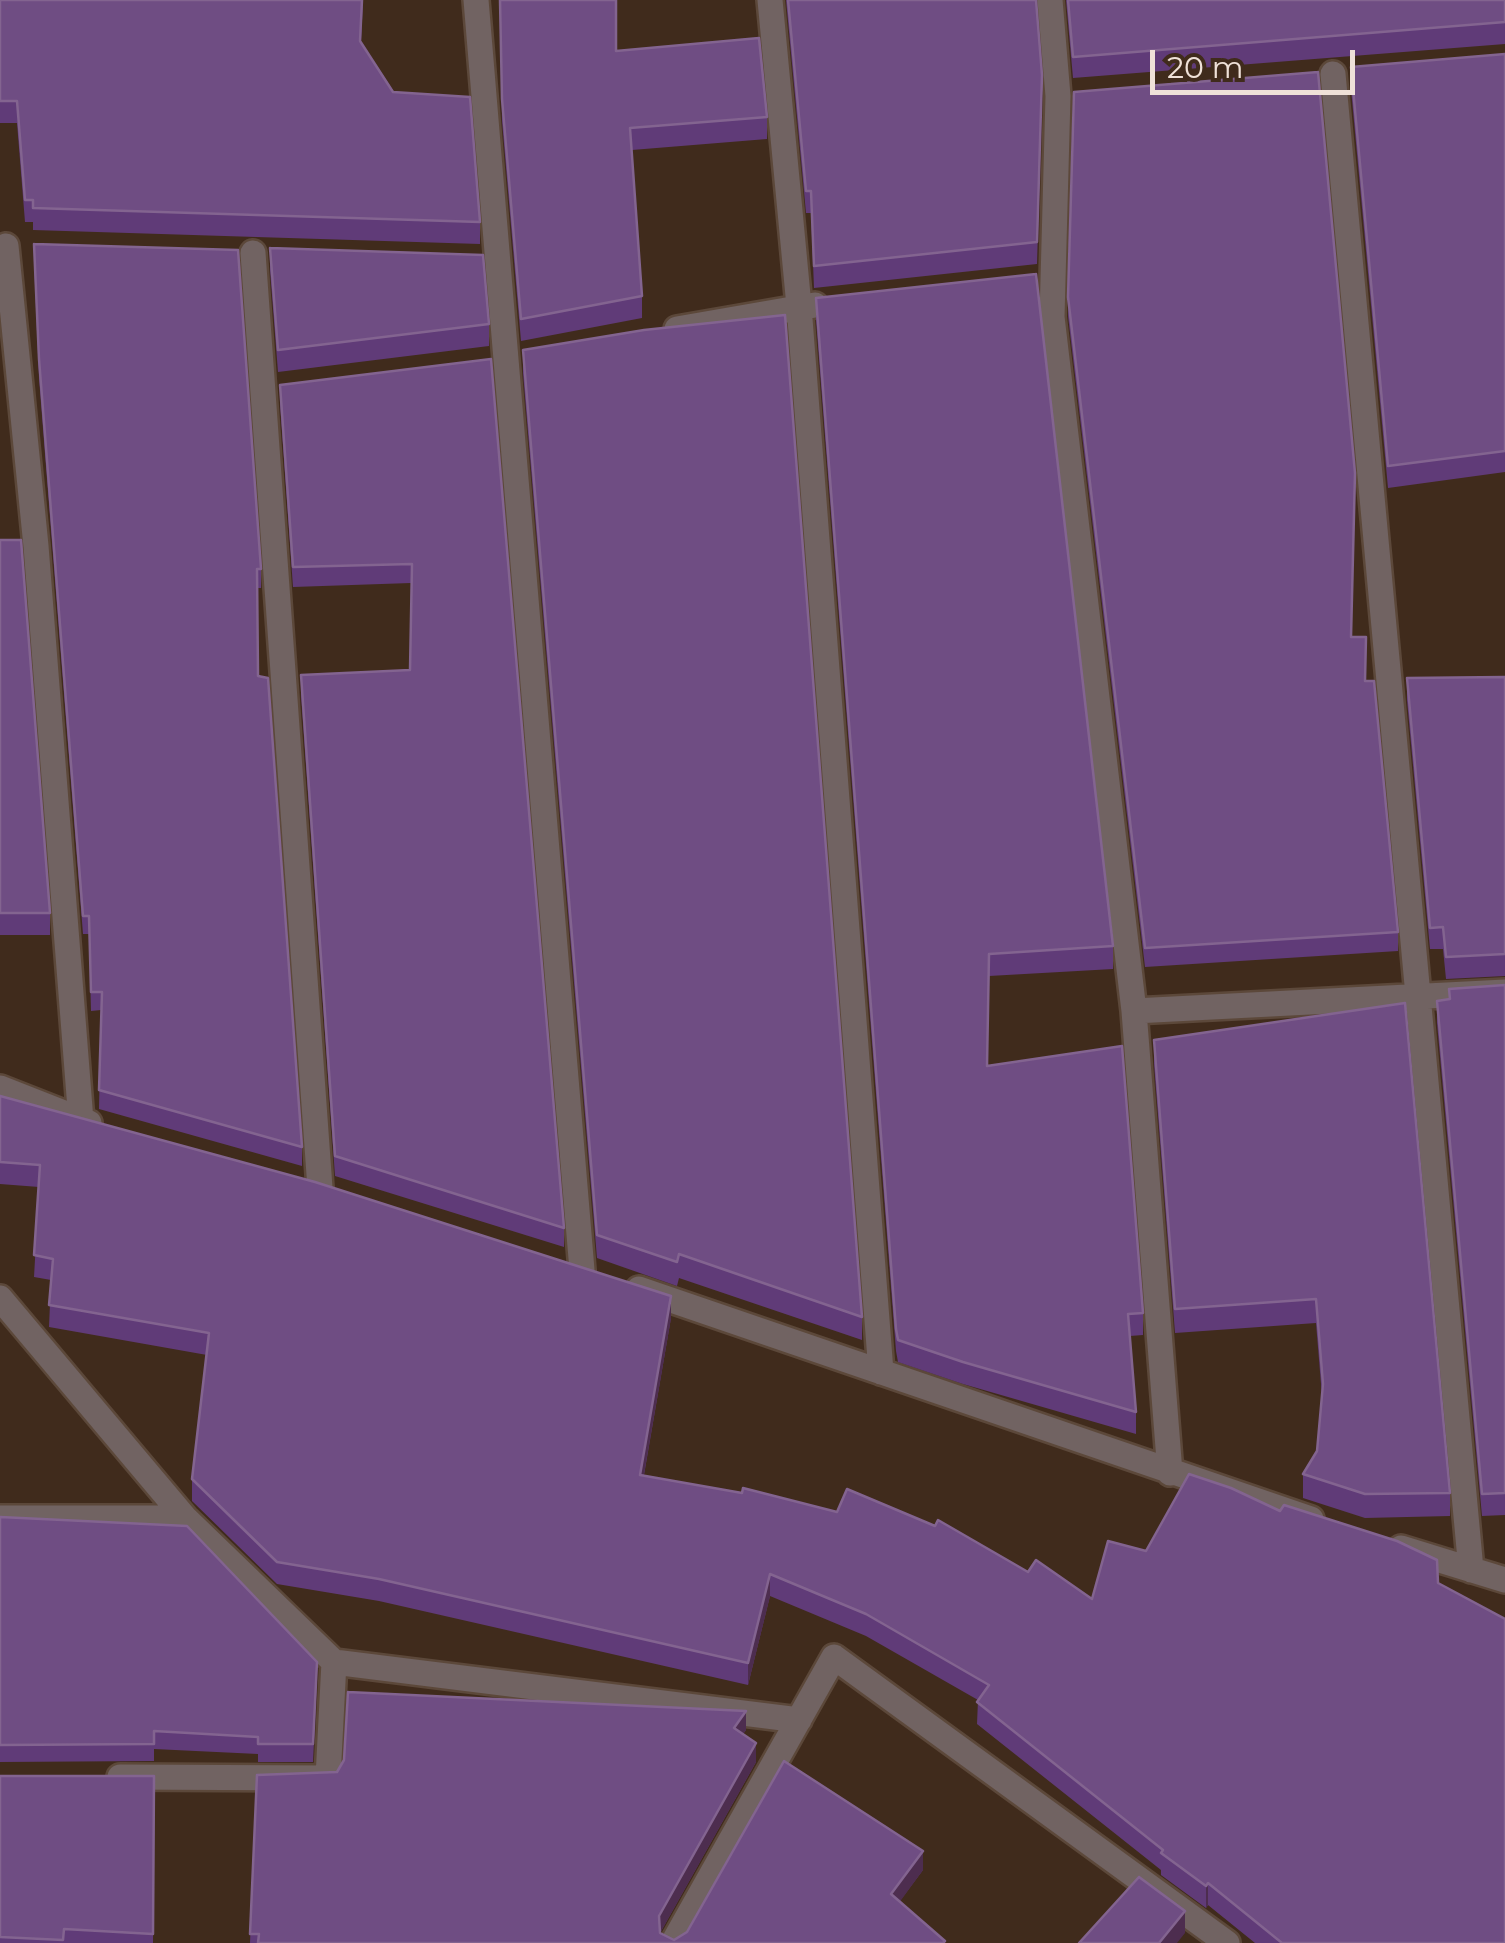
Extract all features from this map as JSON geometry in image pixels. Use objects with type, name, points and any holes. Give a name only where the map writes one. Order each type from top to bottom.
[{"type":"street","points":[[476,0],[488,261],[506,360],[591,1273],[1339,1528]]},
{"type":"street","points":[[770,0],[800,306],[881,1372]]},
{"type":"street","points":[[1050,0],[1067,95],[1044,279],[1052,318],[1134,1011],[1170,1473]]},
{"type":"street","points":[[1333,74],[1471,1570]]},
{"type":"street","points":[[10,246],[27,546],[81,1120]]},
{"type":"street","points":[[253,253],[272,389],[320,1188]]},
{"type":"street","points":[[643,335],[838,302]]},
{"type":"street","points":[[1134,1011],[1505,992]]},
{"type":"street","points":[[0,1088],[118,1131]]},
{"type":"street","points":[[0,1298],[184,1518],[334,1662],[799,1720]]},
{"type":"street","points":[[0,1518],[184,1518]]},
{"type":"street","points":[[1377,1540],[1505,1580]]},
{"type":"street","points":[[673,1943],[834,1657],[1226,1943]]},
{"type":"street","points":[[96,1777],[328,1778],[334,1662]]},
{"type":"building","points":[[0,0],[362,0],[360,41],[393,92],[470,97],[480,222],[33,208],[33,200],[25,200],[17,101],[0,101]]},
{"type":"building","points":[[500,0],[616,0],[616,51],[759,38],[767,117],[630,128],[642,296],[521,319],[502,99]]},
{"type":"building","points":[[788,0],[1036,0],[1042,75],[1037,242],[814,266],[811,191],[806,191]]},
{"type":"building","points":[[1068,0],[1505,0],[1505,22],[1073,57]]},
{"type":"building","points":[[1505,54],[1505,451],[1388,466],[1351,67]]},
{"type":"building","points":[[1318,72],[1355,473],[1351,637],[1366,637],[1365,681],[1374,681],[1398,932],[1145,948],[1068,297],[1074,92]]},
{"type":"building","points":[[34,244],[238,250],[261,569],[257,569],[258,676],[268,678],[302,1147],[99,1090],[102,992],[91,992],[89,916],[83,916],[39,359]]},
{"type":"building","points":[[270,248],[483,255],[489,324],[278,350]]},
{"type":"building","points":[[1036,274],[1113,946],[989,954],[987,1066],[1122,1046],[1143,1313],[1128,1314],[1136,1412],[898,1340],[896,1329],[816,298]]},
{"type":"building","points":[[785,315],[862,1317],[679,1254],[677,1262],[597,1235],[523,350],[644,330]]},
{"type":"building","points":[[491,359],[564,1228],[335,1156],[301,675],[410,670],[412,564],[293,567],[280,385]]},
{"type":"building","points":[[0,540],[21,540],[50,913],[0,913]]},
{"type":"building","points":[[1505,677],[1505,954],[1446,957],[1443,927],[1430,928],[1407,678]]},
{"type":"building","points":[[1505,985],[1505,1493],[1482,1494],[1437,1001],[1450,999],[1449,989]]},
{"type":"building","points":[[1405,1003],[1450,1493],[1365,1494],[1303,1474],[1317,1451],[1323,1384],[1316,1299],[1175,1309],[1154,1040]]},
{"type":"building","points":[[0,1096],[315,1182],[671,1296],[640,1475],[742,1493],[743,1488],[837,1512],[847,1489],[935,1526],[938,1520],[1028,1572],[1036,1560],[1092,1599],[1108,1541],[1146,1551],[1189,1474],[1280,1511],[1284,1505],[1397,1541],[1437,1560],[1438,1583],[1505,1619],[1505,1943],[1282,1943],[1208,1883],[1206,1886],[1161,1853],[1163,1850],[977,1702],[989,1685],[866,1614],[770,1574],[748,1663],[379,1579],[277,1562],[192,1479],[209,1333],[49,1305],[53,1259],[34,1255],[40,1165],[0,1162]]},
{"type":"building","points":[[0,1517],[187,1526],[317,1662],[313,1744],[258,1744],[258,1737],[154,1731],[154,1744],[0,1745]]},
{"type":"building","points":[[348,1692],[746,1711],[734,1728],[756,1743],[659,1916],[660,1933],[674,1940],[687,1932],[784,1761],[923,1851],[891,1894],[945,1941],[258,1943],[259,1934],[250,1934],[257,1775],[337,1772],[344,1760]]},
{"type":"building","points":[[0,1776],[154,1776],[153,1934],[64,1929],[63,1940],[0,1937]]},
{"type":"building","points":[[1139,1877],[1185,1911],[1159,1943],[1079,1943]]}]
